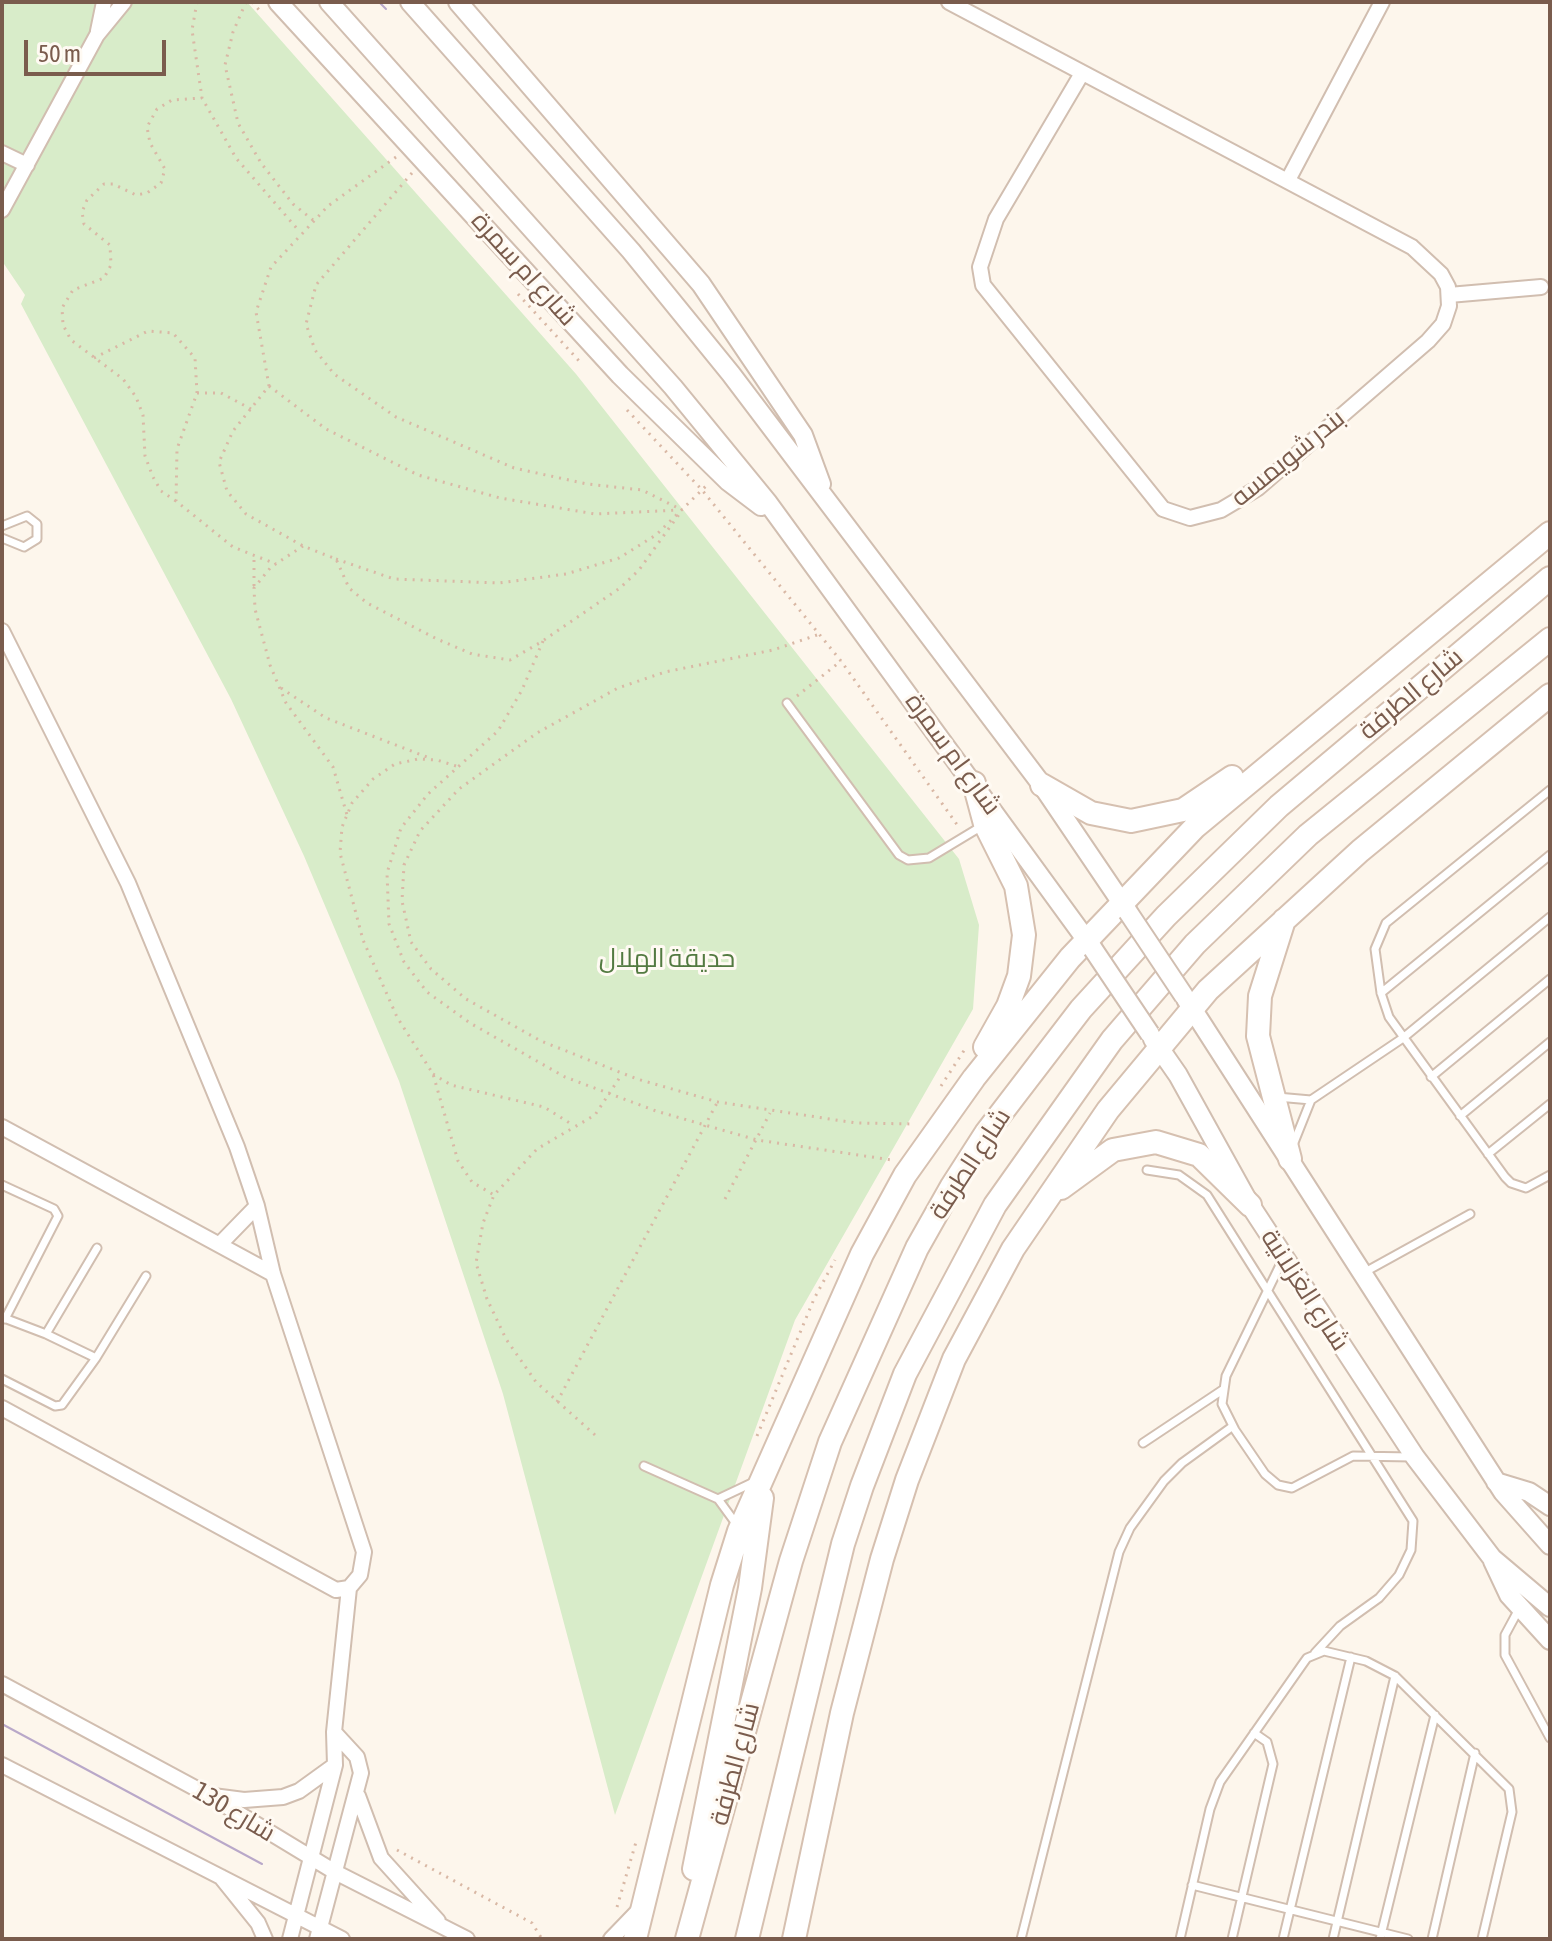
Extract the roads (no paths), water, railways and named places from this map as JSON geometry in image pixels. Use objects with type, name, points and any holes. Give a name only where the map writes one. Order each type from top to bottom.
[{"type":"main road","points":[[635,1939],[722,1585],[739,1531],[862,1254],[905,1175],[974,1078],[1195,827],[1550,533]]},
{"type":"main road","name":"شارع الطرفة","points":[[687,1939],[787,1576],[830,1442],[917,1248],[952,1186],[986,1133],[1081,1009],[1194,887],[1336,757],[1550,578]]},
{"type":"main road","name":"شارع الطرفة","points":[[747,1939],[843,1544],[862,1486],[905,1374],[995,1205],[1112,1040],[1195,944],[1308,835],[1550,639]]},
{"type":"main road","points":[[794,1939],[842,1713],[882,1559],[907,1480],[954,1359],[1013,1249],[1154,1041],[1188,1002],[1287,914],[1550,695]]},
{"type":"main road","points":[[1042,785],[1071,804],[1109,819],[1152,818],[1183,810],[1243,770],[1280,755]]},
{"type":"main road","points":[[974,783],[985,824],[1016,886],[1024,935],[1019,976],[1008,1006],[980,1056],[974,1078]]},
{"type":"main road","points":[[1287,914],[1260,996],[1258,1036],[1290,1159]]},
{"type":"main road","points":[[1045,1202],[1113,1150],[1156,1142],[1199,1155],[1250,1205]]},
{"type":"main road","points":[[687,1939],[701,1820],[750,1588],[765,1471]]},
{"type":"street","points":[[97,35],[104,2]]},
{"type":"street","points":[[2,210],[97,35],[124,2]]},
{"type":"street","name":"شارع ام سمرة","points":[[278,2],[636,392],[728,481],[782,523]]},
{"type":"street","name":"شارع ام سمرة","points":[[329,2],[673,387],[782,523],[1090,945]]},
{"type":"street","name":"شارع ام سمرة","points":[[410,2],[631,251],[824,494],[1042,785],[1125,907]]},
{"type":"street","name":"شارع ام سمرة","points":[[458,2],[701,284],[803,435],[824,494]]},
{"type":"street","points":[[949,2],[1081,75],[1412,247],[1441,274],[1449,295],[1541,287]]},
{"type":"street","points":[[1288,180],[1382,2]]},
{"type":"street","name":"بندر شويمسه","points":[[1081,75],[996,219],[985,246],[981,277],[1000,309],[1163,509],[1190,518],[1221,510],[1244,498],[1428,341],[1443,324],[1449,295]]},
{"type":"street","points":[[2,153],[27,165]]},
{"type":"street","points":[[2,631],[83,788],[141,911],[200,1051],[257,1206],[273,1274],[364,1552],[360,1575],[349,1588],[334,1732],[335,1765],[313,1860],[290,1939]]},
{"type":"street","points":[[1125,907],[1496,1482],[1550,1545]]},
{"type":"street","name":"شارع الغزلانية","points":[[1090,945],[1178,1075],[1250,1205],[1415,1457],[1492,1558],[1550,1607]]},
{"type":"street","points":[[2,1127],[221,1243],[273,1274]]},
{"type":"street","points":[[221,1243],[257,1206]]},
{"type":"street","points":[[2,1408],[336,1590],[349,1588]]},
{"type":"street","points":[[1496,1482],[1529,1492],[1550,1506]]},
{"type":"street","points":[[1492,1558],[1498,1577],[1519,1609],[1550,1640]]},
{"type":"street","name":"شارع 130","points":[[2,1684],[208,1795],[313,1860],[467,1939]]},
{"type":"street","points":[[318,1933],[358,1794],[361,1773],[357,1757],[334,1732]]},
{"type":"street","points":[[2,1765],[219,1873],[297,1915],[318,1933],[342,1939]]},
{"type":"street","points":[[208,1795],[244,1800],[283,1797],[299,1791],[335,1765]]},
{"type":"street","points":[[358,1794],[376,1850],[443,1927]]},
{"type":"street","points":[[219,1873],[258,1923],[265,1939]]},
{"type":"street","points":[[611,1939],[645,1904]]},
{"type":"lane","points":[[2,526],[27,516],[37,524],[37,539],[24,547],[2,538]]},
{"type":"lane","points":[[787,703],[899,855],[908,860],[929,858],[985,824]]},
{"type":"lane","points":[[1550,790],[1386,923],[1375,949],[1381,993],[1389,1017],[1505,1177],[1518,1187],[1535,1186],[1550,1175]]},
{"type":"lane","points":[[1381,993],[1550,855]]},
{"type":"lane","points":[[1290,1159],[1296,1133],[1311,1100],[1403,1038],[1550,917]]},
{"type":"lane","points":[[1431,1077],[1550,979]]},
{"type":"lane","points":[[1460,1116],[1550,1042]]},
{"type":"lane","points":[[1272,1095],[1311,1100]]},
{"type":"lane","points":[[1488,1154],[1550,1104]]},
{"type":"lane","points":[[1147,1170],[1179,1175],[1207,1195],[1407,1508],[1414,1535],[1411,1550],[1391,1586],[1340,1626],[1302,1665],[1212,1800],[1180,1939]]},
{"type":"lane","points":[[2,1185],[54,1209],[58,1216],[4,1318],[96,1358]]},
{"type":"lane","points":[[1363,1273],[1470,1214]]},
{"type":"lane","points":[[46,1334],[97,1248]]},
{"type":"lane","points":[[1284,1257],[1226,1376],[1222,1404],[1233,1426],[1265,1474],[1278,1485],[1292,1488],[1353,1456],[1415,1457]]},
{"type":"lane","points":[[2,1379],[55,1406],[62,1405],[96,1358],[146,1276]]},
{"type":"lane","points":[[1143,1443],[1224,1389]]},
{"type":"lane","points":[[1021,1939],[1119,1552],[1130,1528],[1164,1481],[1233,1426]]},
{"type":"lane","points":[[644,1466],[718,1499],[739,1531]]},
{"type":"lane","points":[[718,1499],[765,1471]]},
{"type":"lane","points":[[1519,1609],[1505,1635],[1505,1655],[1550,1738]]},
{"type":"lane","points":[[1315,1653],[1333,1652],[1351,1657],[1376,1665],[1395,1676],[1505,1783],[1513,1804],[1482,1939]]},
{"type":"lane","points":[[1283,1939],[1351,1657]]},
{"type":"lane","points":[[1333,1939],[1395,1676]]},
{"type":"lane","points":[[1381,1936],[1435,1715]]},
{"type":"lane","points":[[1232,1939],[1273,1764],[1267,1742],[1254,1733]]},
{"type":"lane","points":[[1432,1939],[1475,1753]]},
{"type":"lane","points":[[1192,1885],[1337,1921],[1381,1936],[1408,1939]]},
{"type":"tram line","points":[[379,2],[386,9]]},
{"type":"tram line","points":[[2,1724],[262,1864]]},
{"type":"park label","name":"حديقة الهلال","points":[[667,959]]}]
